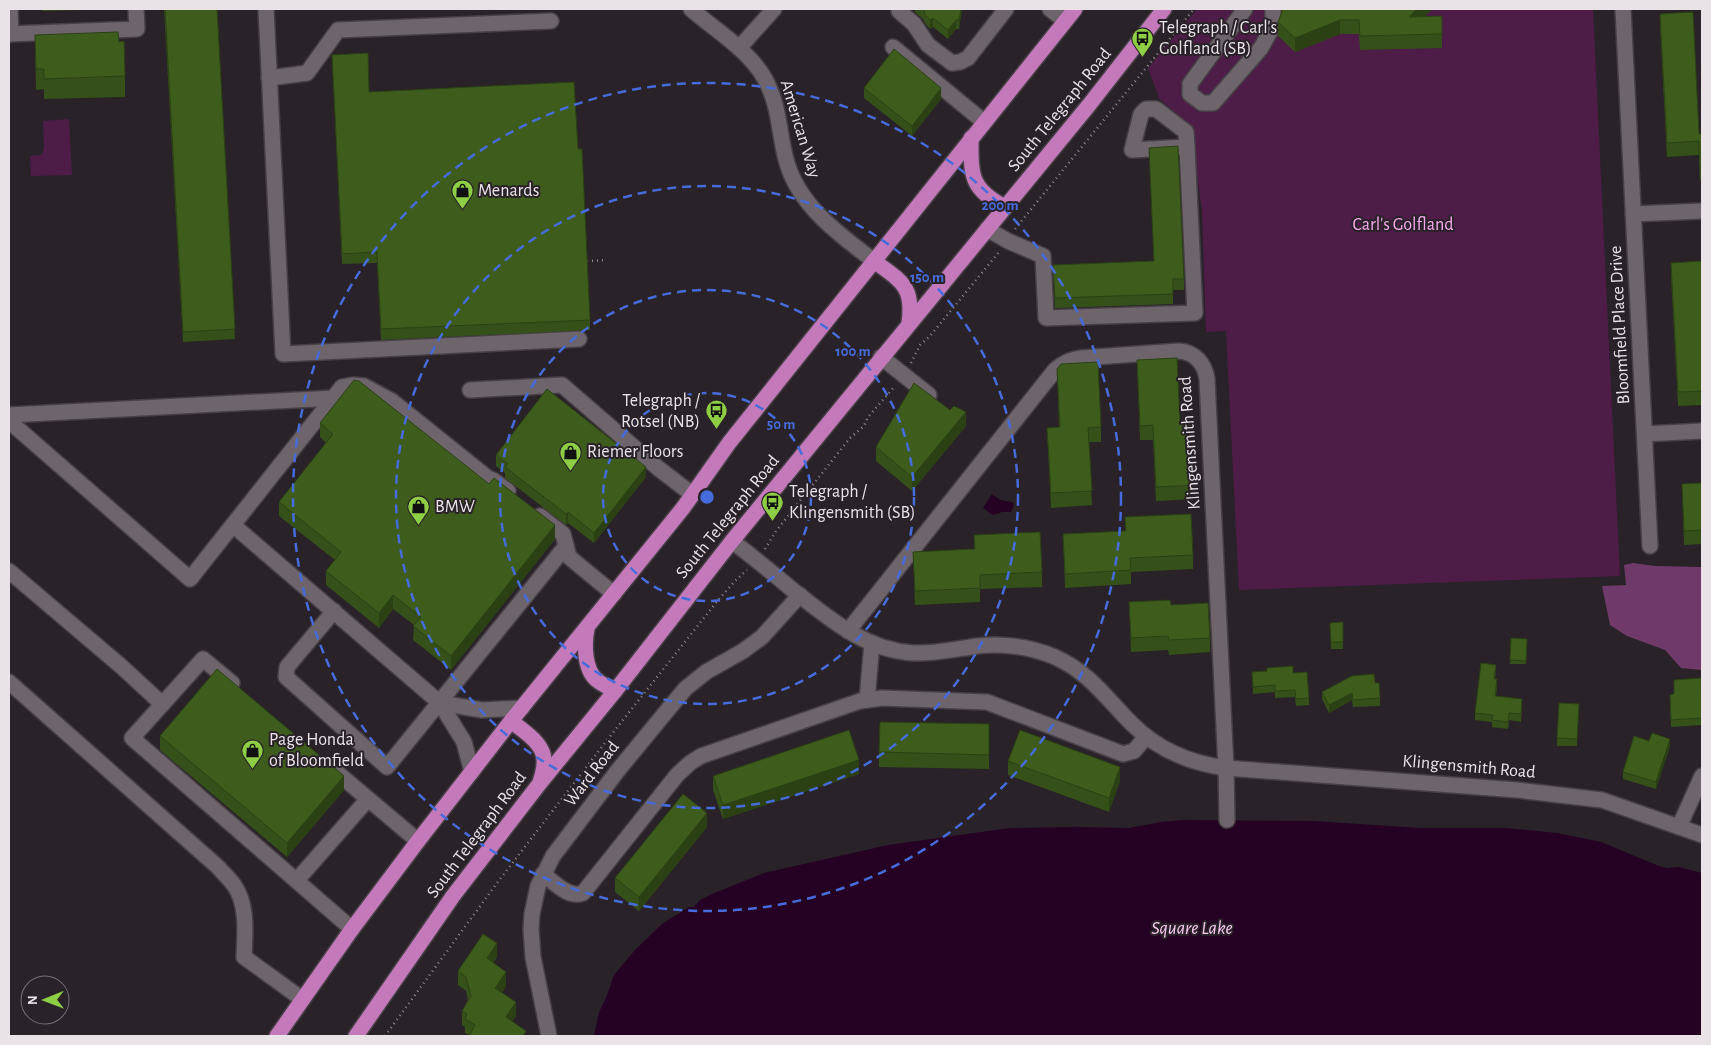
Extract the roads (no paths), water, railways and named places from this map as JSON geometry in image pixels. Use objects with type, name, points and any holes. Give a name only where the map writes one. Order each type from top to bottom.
[{"type":"highway","points":[[277,1036],[352,929],[511,721],[587,629],[693,495],[729,443],[1075,9]]},
{"type":"highway","name":"South Telegraph Road","points":[[356,1036],[454,896],[540,784],[732,541],[1089,105],[1164,9]]},
{"type":"highway","points":[[971,138],[971,167],[974,180],[981,191],[991,200],[1005,207]]},
{"type":"highway","points":[[874,261],[905,286],[909,296],[909,323]]},
{"type":"highway","points":[[587,629],[585,642],[586,656],[590,669],[596,680],[615,691]]},
{"type":"highway","points":[[511,721],[536,742],[542,750],[544,760],[540,784]]},
{"type":"street","points":[[10,9],[10,34],[137,30],[136,9]]},
{"type":"street","points":[[266,9],[283,354],[579,339]]},
{"type":"street","name":"American Way","points":[[691,9],[738,48],[764,78],[776,101],[782,144],[794,184],[816,212],[874,261]]},
{"type":"street","points":[[738,48],[774,9]]},
{"type":"street","points":[[899,11],[914,24],[928,45],[952,63],[968,58],[1006,9]]},
{"type":"street","points":[[1050,9],[1065,21]]},
{"type":"street","points":[[1245,9],[1190,84],[1190,94],[1202,102],[1213,103],[1261,48],[1274,26],[1273,9]]},
{"type":"street","name":"Bloomfield Place Drive","points":[[1623,9],[1650,546]]},
{"type":"street","points":[[269,78],[308,73],[338,30],[550,21]]},
{"type":"street","points":[[893,47],[984,122]]},
{"type":"street","points":[[987,229],[1043,256],[1046,318],[1194,313],[1187,147]]},
{"type":"street","points":[[1633,214],[1702,210]]},
{"type":"street","name":"Klingensmith Road","points":[[848,631],[1061,365],[1071,359],[1081,358],[1179,351],[1188,353],[1201,362],[1207,379],[1226,768]]},
{"type":"street","points":[[881,357],[932,397]]},
{"type":"street","points":[[9,421],[190,579],[342,388],[353,385],[364,386],[392,401],[488,478],[517,498]]},
{"type":"street","points":[[470,390],[562,385],[658,468],[693,495]]},
{"type":"street","points":[[9,415],[334,398]]},
{"type":"street","points":[[1645,434],[1702,431]]},
{"type":"street","points":[[532,510],[563,534],[569,557],[614,594]]},
{"type":"street","points":[[233,525],[440,703],[464,742],[472,772]]},
{"type":"street","name":"Klingensmith Road","points":[[732,541],[848,631],[872,643],[895,650],[911,652],[932,653],[977,646],[1001,645],[1027,648],[1047,654],[1076,668],[1094,682],[1132,724],[1164,749],[1182,758],[1201,764],[1226,768],[1517,790],[1602,800],[1702,835]]},
{"type":"street","points":[[334,611],[286,667],[286,677],[388,767],[566,546]]},
{"type":"street","points":[[9,570],[162,704]]},
{"type":"street","name":"Ward Road","points":[[549,1036],[535,971],[532,943],[532,914],[543,874],[559,846],[680,694],[706,672],[743,651],[762,637],[800,595]]},
{"type":"street","points":[[867,700],[872,643]]},
{"type":"street","points":[[240,690],[203,659],[132,738],[352,929]]},
{"type":"street","points":[[9,682],[218,867],[234,885],[241,901],[245,918],[244,957],[302,999]]},
{"type":"street","points":[[543,874],[571,894],[578,895],[583,893],[677,775],[690,763],[702,756],[867,700],[882,698],[987,702],[1123,754],[1131,753],[1146,736]]},
{"type":"street","points":[[440,703],[482,710],[522,708]]},
{"type":"street","points":[[316,754],[418,841]]},
{"type":"street","points":[[1226,768],[1227,820]]},
{"type":"street","points":[[1679,827],[1702,776]]},
{"type":"street","points":[[297,880],[368,799]]},
{"type":"water","points":[[992,494],[1000,500],[1012,502],[1014,505],[1011,512],[993,515],[983,508]]},
{"type":"water","name":"Square Lake","points":[[1183,820],[1314,821],[1419,828],[1505,828],[1557,833],[1601,842],[1659,866],[1667,868],[1679,867],[1702,873],[1702,1036],[594,1036],[599,1012],[614,975],[635,950],[662,924],[689,907],[694,907],[700,900],[712,894],[764,873],[888,845],[1010,828],[1129,828]]},
{"type":"place","name":"Telegraph / Carl's Golfland (SB)","points":[[1143,57]]},
{"type":"place","name":"Menards","points":[[462,210]]},
{"type":"place","name":"Telegraph / Rotsel (NB)","points":[[716,430]]},
{"type":"place","name":"Riemer Floors","points":[[571,471]]},
{"type":"place","name":"Telegraph / Klingensmith (SB)","points":[[773,521]]},
{"type":"place","name":"BMW","points":[[419,526]]},
{"type":"place","name":"Page Honda of Bloomfield","points":[[253,769]]},
{"type":"park label","name":"Carl's Golfland","points":[[1403,225]]}]
